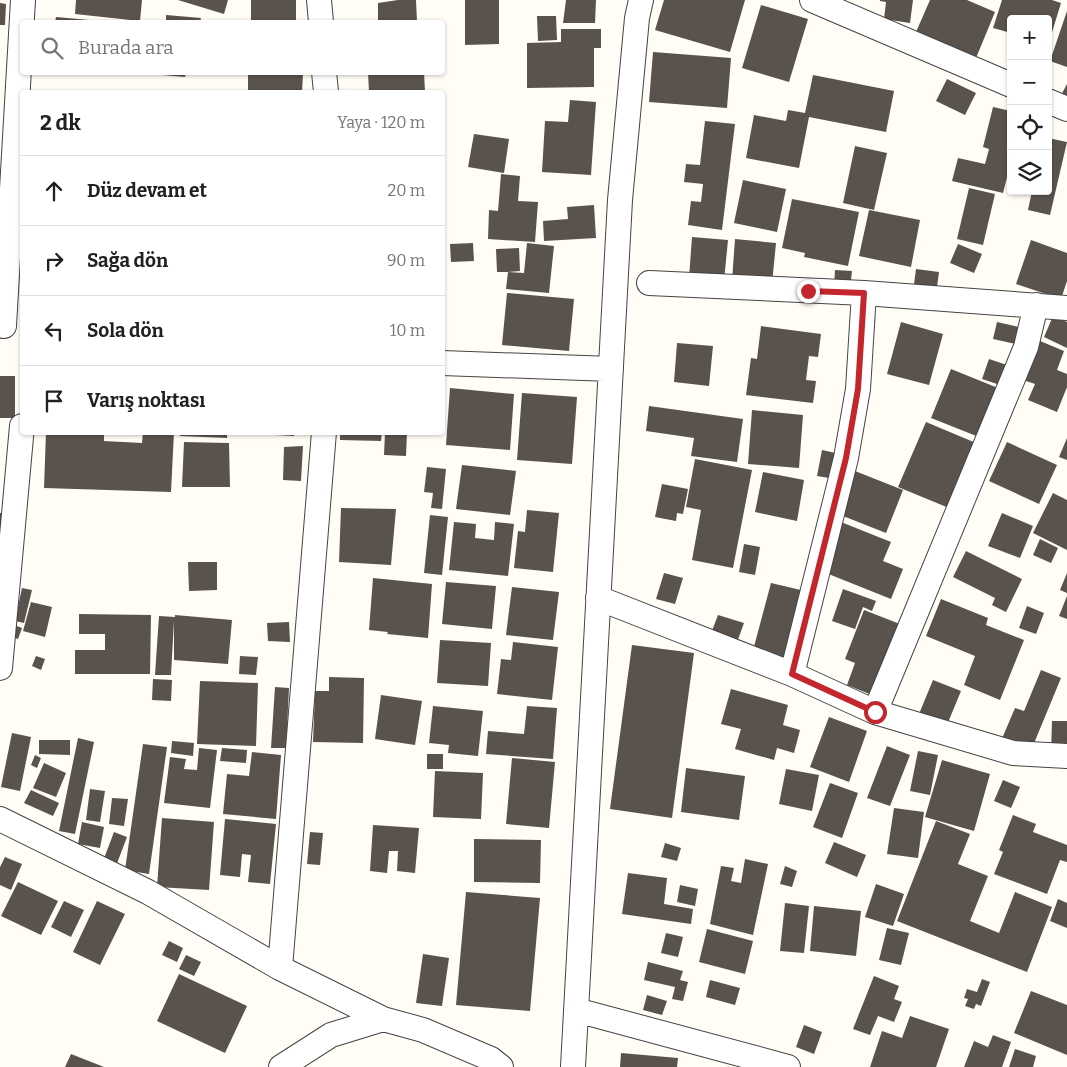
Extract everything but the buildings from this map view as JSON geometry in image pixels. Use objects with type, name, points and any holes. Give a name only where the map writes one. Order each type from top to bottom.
[{"type":"street","points":[[23,20],[24,0]]},
{"type":"street","points":[[319,0],[321,20]]},
{"type":"street","points":[[573,1067],[620,200],[637,18],[641,0]]},
{"type":"street","points":[[812,0],[1007,83]]},
{"type":"street","points":[[9,326],[21,75]]},
{"type":"street","points":[[324,75],[326,90]]},
{"type":"street","points":[[1052,103],[1067,109]]},
{"type":"street","points":[[649,283],[864,293],[1067,308]]},
{"type":"street","points":[[792,674],[846,458],[858,389],[864,293]]},
{"type":"street","points":[[875,712],[1026,347],[1036,305]]},
{"type":"street","points":[[445,363],[611,369]]},
{"type":"street","points":[[0,668],[21,435]]},
{"type":"street","points":[[280,968],[324,435]]},
{"type":"street","points":[[598,598],[792,674],[875,712],[1013,753],[1067,756]]},
{"type":"street","points":[[0,819],[148,892],[280,968],[383,1019],[423,1030],[490,1059],[501,1067]]},
{"type":"street","points":[[576,1010],[788,1067]]},
{"type":"street","points":[[281,1067],[331,1035],[383,1019]]},
{"type":"route","points":[[808,291],[864,293],[858,389],[846,458],[792,674],[875,712]]}]
